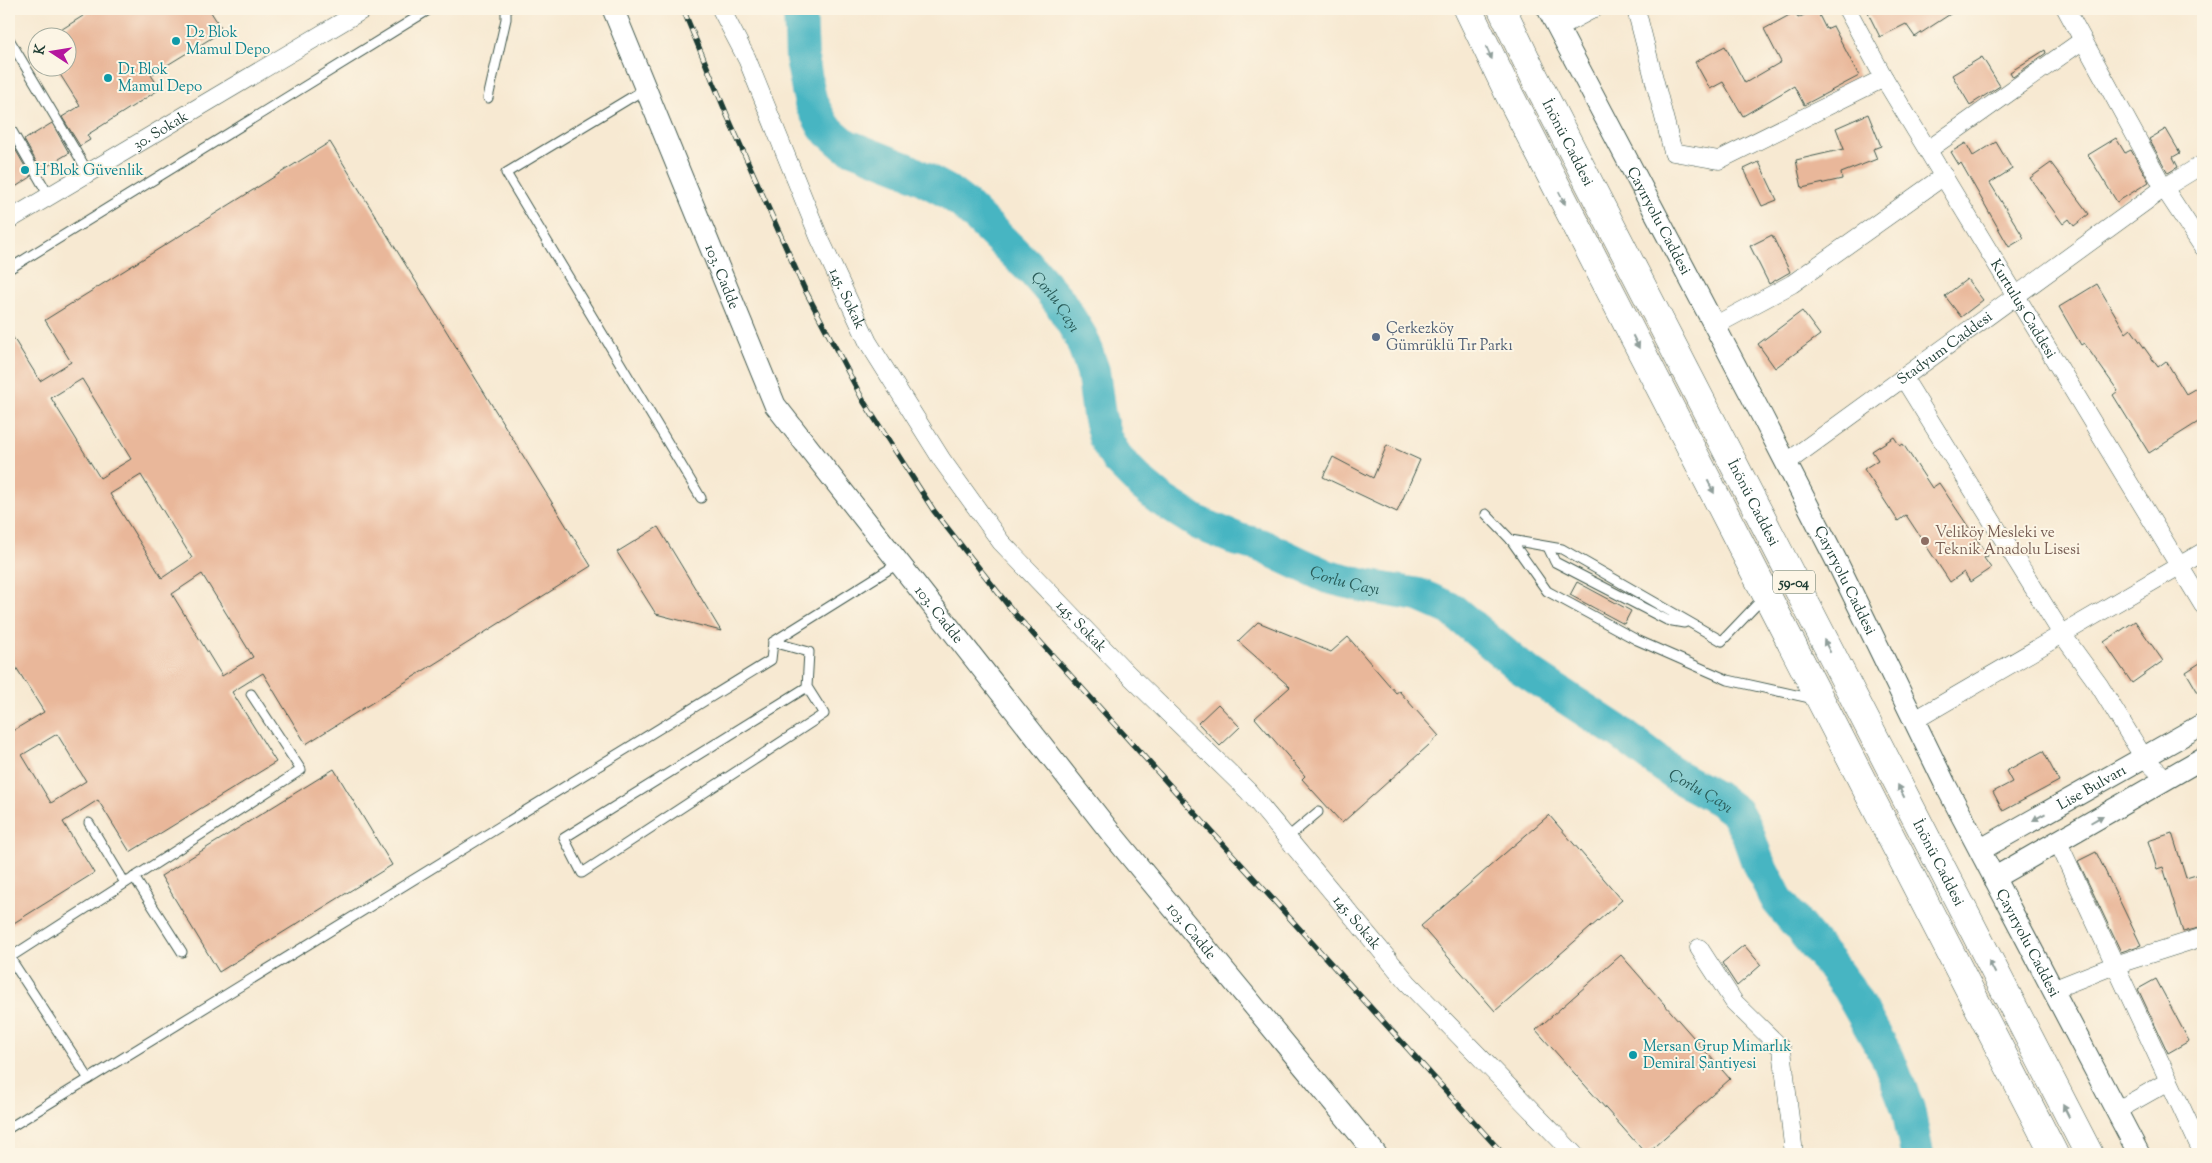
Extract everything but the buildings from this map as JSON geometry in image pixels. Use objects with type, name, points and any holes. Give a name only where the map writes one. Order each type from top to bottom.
[{"type":"main road","name":"59-04","points":[[1468,9],[1509,94],[2054,1154]]},
{"type":"main road","name":"İnönü Caddesi","points":[[1502,9],[1536,80],[2089,1154]]},
{"type":"street","name":"30. Sokak","points":[[9,220],[364,9]]},
{"type":"street","name":"103. Cadde","points":[[612,9],[775,404],[1111,833],[1376,1154]]},
{"type":"street","name":"145. Sokak","points":[[721,9],[747,59],[819,237],[868,342],[942,460],[1001,542],[1127,673],[1248,791],[1408,984],[1574,1154]]},
{"type":"street","name":"Çayıryolu Caddesi","points":[[1548,9],[1786,463],[1994,878],[2139,1154]]},
{"type":"street","points":[[1557,28],[1593,9]]},
{"type":"street","points":[[1636,9],[1673,152],[1719,160],[1884,78]]},
{"type":"street","name":"Kurtuluş Caddesi","points":[[1847,9],[1884,78],[2203,605]]},
{"type":"street","points":[[2066,9],[2164,188],[2203,247]]},
{"type":"street","points":[[1928,150],[2083,40]]},
{"type":"street","name":"Stadyum Caddesi","points":[[1786,463],[2164,188],[2203,164]]},
{"type":"street","points":[[1714,326],[1792,284],[1944,176]]},
{"type":"street","points":[[1903,377],[2062,634],[2099,685],[2144,758],[2166,779]]},
{"type":"street","points":[[1914,720],[2203,552]]},
{"type":"street","name":"Lise Bulvarı","points":[[1980,850],[2203,724]]},
{"type":"street","name":"Lise Bulvarı","points":[[1994,878],[2203,758]]},
{"type":"street","points":[[2058,842],[2203,1154]]},
{"type":"street","points":[[2052,990],[2115,965],[2203,937]]},
{"type":"street","points":[[1698,948],[1734,1002],[1782,1049],[1794,1154]]},
{"type":"street","points":[[2116,1111],[2169,1081]]},
{"type":"lane","points":[[9,269],[430,9]]},
{"type":"lane","points":[[488,98],[506,19],[506,9]]},
{"type":"lane","points":[[9,39],[88,172]]},
{"type":"lane","points":[[646,89],[506,173],[701,498]]},
{"type":"lane","points":[[9,126],[49,196]]},
{"type":"lane","points":[[1486,514],[1511,540],[1547,590],[1637,640],[1728,680],[1821,701]]},
{"type":"lane","points":[[1511,540],[1562,549],[1632,588],[1689,624],[1722,641],[1766,595]]},
{"type":"lane","points":[[1548,547],[1555,562],[1667,620],[1689,624]]},
{"type":"lane","points":[[773,642],[899,563]]},
{"type":"lane","points":[[773,642],[810,652],[807,687],[824,714],[582,873],[564,838],[807,687]]},
{"type":"lane","points":[[9,1128],[771,660],[773,642]]},
{"type":"lane","points":[[89,1079],[9,958],[301,770],[251,694]]},
{"type":"lane","points":[[1287,838],[1318,812]]},
{"type":"lane","points":[[89,823],[125,883]]},
{"type":"lane","points":[[134,877],[182,952]]},
{"type":"waterway","name":"Çorlu Çayı","points":[[800,9],[802,58],[808,90],[811,103],[824,127],[845,145],[906,169],[948,192],[964,204],[1034,272],[1059,301],[1081,337],[1093,371],[1099,415],[1105,438],[1117,459],[1142,484],[1160,499],[1198,523],[1239,540],[1260,545],[1328,577],[1365,586],[1419,595],[1451,609],[1520,667],[1620,733],[1677,776],[1720,800],[1736,812],[1747,832],[1758,863],[1778,901],[1848,988],[1888,1058],[1908,1109],[1917,1154]]},
{"type":"railway","points":[[683,9],[727,115],[804,288],[864,402],[934,511],[1015,614],[1503,1154]]},
{"type":"place","name":"D2 Blok Mamul Depo","points":[[176,41]]},
{"type":"place","name":"D1 Blok Mamul Depo","points":[[108,78]]},
{"type":"place","name":"H Blok Güvenlik","points":[[25,170]]},
{"type":"place","name":"Çerkezköy Gümrüklü Tır Parkı","points":[[1376,337]]},
{"type":"place","name":"Veliköy Mesleki ve Teknik Anadolu Lisesi","points":[[1925,541]]},
{"type":"place","name":"Mersan Grup Mimarlık Demiral Şantiyesi","points":[[1633,1055]]}]
